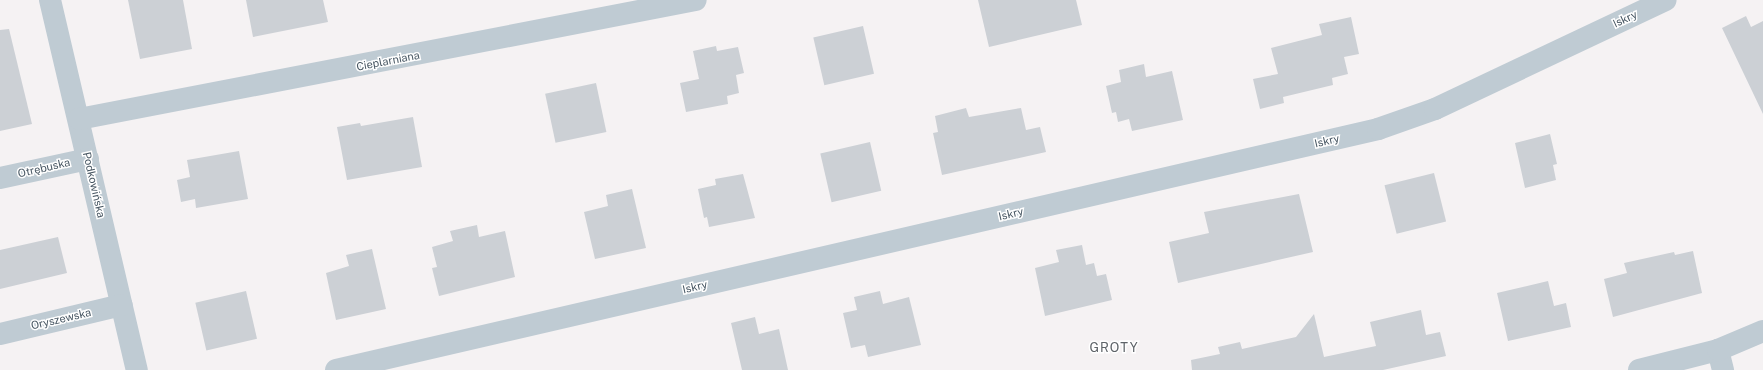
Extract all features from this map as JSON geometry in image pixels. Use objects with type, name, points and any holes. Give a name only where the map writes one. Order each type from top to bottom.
[{"type":"street","name":"Podkowińska","points":[[50,0],[137,370]]},
{"type":"street","name":"Cieplarniana","points":[[79,119],[696,0]]},
{"type":"street","name":"Iskry","points":[[336,370],[1378,129],[1435,109],[1666,0]]},
{"type":"street","name":"Otrębuska","points":[[0,178],[88,159]]},
{"type":"street","name":"Oryszewska","points":[[0,334],[122,305]]},
{"type":"street","points":[[1639,370],[1720,360],[1763,332]]},
{"type":"building","points":[[128,0],[183,0],[192,49],[140,59]]},
{"type":"building","points":[[246,0],[323,0],[328,22],[253,37]]},
{"type":"building","points":[[978,0],[1076,0],[1082,25],[989,47]]},
{"type":"building","points":[[1746,16],[1751,27],[1763,21],[1763,114],[1722,28]]},
{"type":"building","points":[[1351,17],[1359,54],[1344,57],[1348,74],[1332,78],[1333,85],[1283,97],[1284,103],[1260,109],[1253,79],[1278,74],[1271,48],[1322,35],[1319,24]]},
{"type":"building","points":[[863,26],[874,74],[824,85],[813,37]]},
{"type":"building","points":[[9,29],[32,124],[0,131],[0,30]]},
{"type":"building","points":[[716,46],[717,51],[738,47],[744,73],[736,75],[739,93],[727,96],[728,104],[686,112],[680,83],[699,79],[693,51]]},
{"type":"building","points":[[1144,64],[1146,77],[1172,71],[1183,120],[1132,131],[1129,119],[1118,122],[1116,112],[1112,113],[1106,86],[1121,82],[1119,70]]},
{"type":"building","points":[[596,83],[606,132],[556,143],[545,94]]},
{"type":"building","points":[[966,108],[969,117],[1021,108],[1026,130],[1040,127],[1046,152],[942,175],[933,133],[938,132],[935,116]]},
{"type":"building","points":[[413,117],[422,167],[347,180],[337,127],[360,123],[361,126]]},
{"type":"building","points":[[1550,134],[1557,164],[1553,165],[1556,180],[1525,188],[1515,143]]},
{"type":"building","points":[[870,142],[881,191],[832,202],[820,153]]},
{"type":"building","points":[[239,151],[248,199],[196,208],[195,199],[181,202],[177,180],[190,177],[187,160]]},
{"type":"building","points":[[1434,173],[1446,222],[1397,234],[1385,185]]},
{"type":"building","points":[[743,174],[755,218],[709,227],[707,217],[704,218],[698,189],[716,185],[715,179]]},
{"type":"building","points":[[632,189],[646,248],[595,259],[584,212],[608,206],[606,195]]},
{"type":"building","points":[[1299,194],[1313,252],[1178,283],[1169,242],[1209,233],[1204,212]]},
{"type":"building","points":[[477,225],[479,237],[505,231],[515,277],[439,296],[432,268],[437,267],[432,247],[453,241],[450,231]]},
{"type":"building","points":[[58,237],[67,273],[0,289],[0,250]]},
{"type":"building","points":[[1082,245],[1086,265],[1094,263],[1097,276],[1106,274],[1112,300],[1045,316],[1035,268],[1059,262],[1056,250]]},
{"type":"building","points":[[372,249],[386,309],[336,320],[326,273],[349,266],[346,255]]},
{"type":"building","points":[[1693,251],[1702,293],[1613,317],[1604,279],[1627,273],[1624,263],[1674,252],[1675,255]]},
{"type":"building","points":[[1548,281],[1554,306],[1566,303],[1571,327],[1508,341],[1497,293]]},
{"type":"building","points":[[246,291],[257,339],[206,350],[195,303]]},
{"type":"building","points":[[880,291],[883,304],[909,297],[921,345],[868,357],[865,345],[851,348],[843,313],[857,310],[854,297]]},
{"type":"building","points":[[1421,310],[1426,335],[1440,332],[1446,356],[1383,370],[1192,370],[1191,360],[1220,354],[1218,347],[1240,342],[1242,349],[1296,337],[1314,314],[1324,357],[1376,346],[1370,322]]},
{"type":"building","points":[[755,317],[759,334],[779,329],[788,370],[742,370],[731,323]]},
{"type":"district","name":"GROTY","points":[[1114,348]]}]
